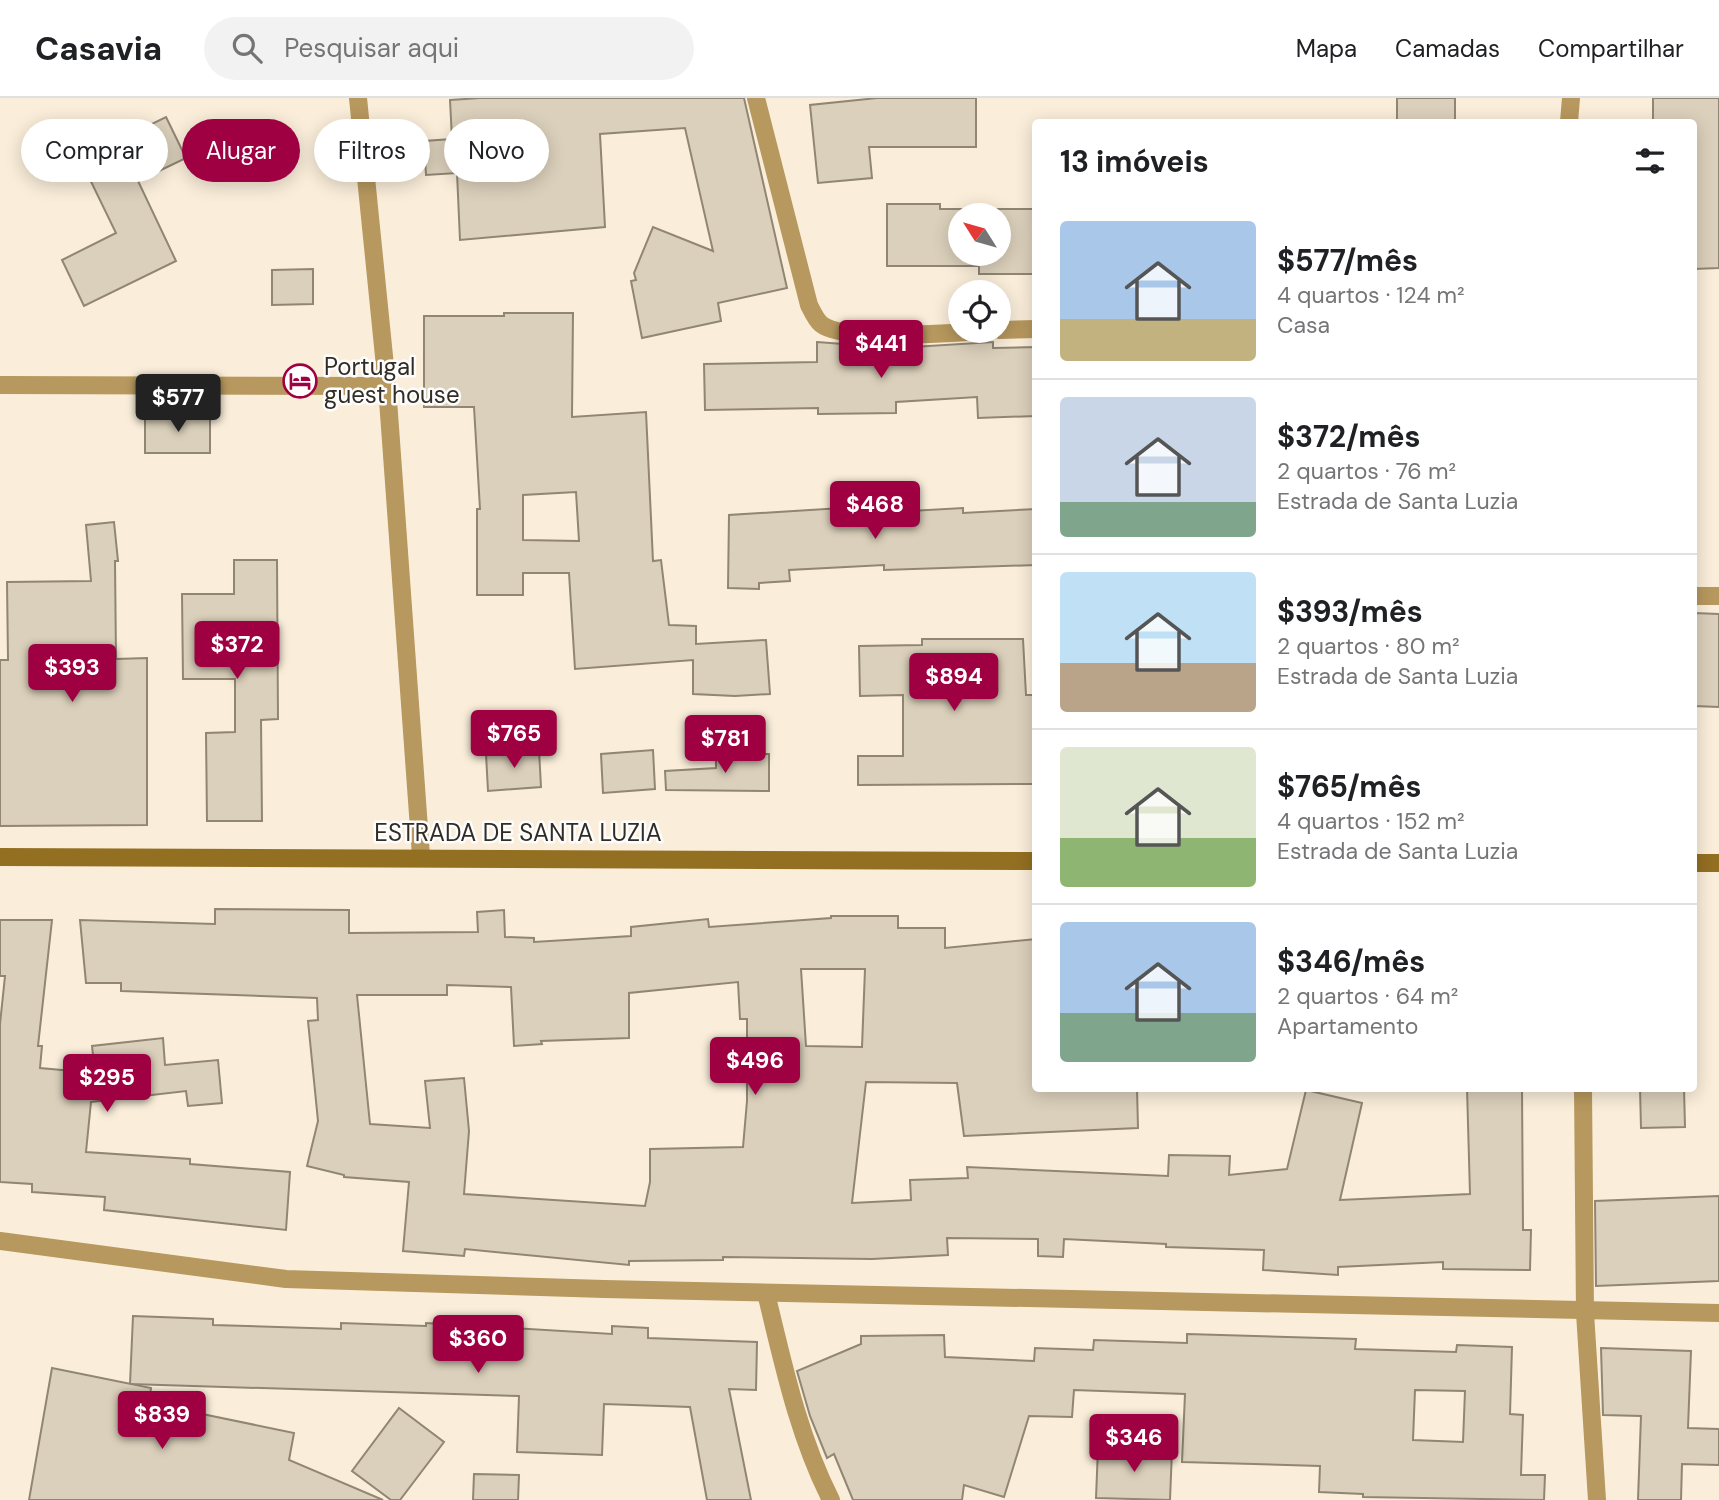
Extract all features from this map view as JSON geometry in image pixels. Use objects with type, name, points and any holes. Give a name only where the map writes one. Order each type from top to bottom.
[{"type":"street","points":[[358,98],[387,386],[421,856]]},
{"type":"street","points":[[756,98],[809,305],[820,323],[839,333],[948,332]]},
{"type":"street","points":[[1569,119],[1571,98]]},
{"type":"street","points":[[1011,330],[1032,329]]},
{"type":"street","points":[[0,385],[387,386]]},
{"type":"street","points":[[1697,596],[1719,596]]},
{"type":"street","name":"ESTRADA DE SANTA LUZIA","points":[[0,857],[421,856],[1032,861]]},
{"type":"street","points":[[1697,863],[1719,863]]},
{"type":"street","points":[[1583,1092],[1585,1312],[1597,1500]]},
{"type":"street","points":[[0,1241],[286,1279],[766,1293],[1719,1313]]},
{"type":"street","points":[[766,1293],[790,1393],[816,1472],[831,1500]]},
{"type":"building","points":[[744,98],[787,288],[718,303],[721,321],[642,338],[631,281],[636,280],[634,273],[653,227],[713,251],[685,128],[600,134],[605,227],[460,240],[457,182],[549,182],[549,119],[451,119],[450,100]]},
{"type":"building","points":[[877,98],[976,98],[976,147],[869,147],[872,178],[818,183],[810,105]]},
{"type":"building","points":[[1397,98],[1455,98],[1455,119],[1397,119]]},
{"type":"building","points":[[1653,98],[1719,98],[1719,268],[1697,269],[1697,119],[1653,119]]},
{"type":"building","points":[[168,121],[182,150],[182,160],[168,167]]},
{"type":"building","points":[[444,140],[444,174],[430,175],[430,141]]},
{"type":"building","points":[[91,182],[138,182],[176,261],[84,306],[62,260],[116,233]]},
{"type":"building","points":[[887,204],[940,204],[940,209],[948,209],[948,266],[887,266]]},
{"type":"building","points":[[1012,209],[1032,209],[1032,274],[979,274],[979,266],[1012,266]]},
{"type":"building","points":[[313,269],[313,304],[272,305],[272,270]]},
{"type":"building","points":[[504,313],[573,313],[572,417],[646,412],[653,561],[661,560],[669,625],[696,626],[696,644],[766,640],[770,694],[693,694],[693,660],[575,669],[569,573],[523,573],[523,595],[477,595],[477,509],[480,509],[474,407],[424,407],[424,316],[504,316]],"holes":[[[576,492],[579,541],[523,540],[523,495]]]},
{"type":"building","points":[[817,342],[896,348],[977,343],[993,343],[993,348],[1032,347],[1032,416],[978,418],[977,397],[896,402],[896,413],[818,414],[818,408],[705,410],[704,364],[817,362]]},
{"type":"building","points":[[210,415],[210,453],[145,453],[145,416]]},
{"type":"building","points":[[874,506],[875,513],[963,508],[963,513],[1032,509],[1032,565],[884,570],[884,565],[789,570],[790,581],[759,583],[759,589],[728,588],[729,515]]},
{"type":"building","points":[[114,522],[118,561],[115,561],[116,659],[147,658],[147,825],[0,826],[0,660],[8,660],[7,582],[91,581],[86,525]]},
{"type":"building","points":[[234,560],[277,560],[278,719],[261,720],[262,821],[207,821],[206,733],[235,732],[235,679],[183,679],[182,594],[234,594]]},
{"type":"building","points":[[1697,613],[1719,614],[1719,707],[1697,706]]},
{"type":"building","points":[[922,639],[1023,639],[1026,695],[1032,695],[1032,784],[858,785],[858,756],[903,756],[903,695],[860,696],[859,646],[922,645]]},
{"type":"building","points":[[539,750],[541,787],[488,791],[486,754]]},
{"type":"building","points":[[653,750],[655,789],[603,793],[601,754]]},
{"type":"building","points":[[716,754],[769,754],[769,791],[666,790],[665,771],[716,768]]},
{"type":"building","points":[[215,909],[349,910],[349,933],[478,932],[477,912],[504,910],[505,937],[534,938],[534,942],[631,936],[631,927],[708,919],[709,927],[831,916],[898,916],[898,928],[945,928],[945,948],[1032,939],[1032,1092],[1137,1092],[1138,1128],[964,1136],[957,1083],[866,1082],[852,1203],[911,1200],[910,1180],[968,1178],[967,1167],[1168,1176],[1169,1155],[1230,1156],[1229,1175],[1287,1169],[1306,1092],[1362,1103],[1340,1200],[1470,1194],[1467,1092],[1522,1092],[1523,1230],[1531,1230],[1530,1270],[1443,1269],[1443,1262],[1338,1267],[1338,1275],[1263,1270],[1264,1250],[1166,1247],[1166,1244],[1064,1239],[1063,1257],[1038,1256],[1038,1239],[947,1238],[948,1255],[872,1259],[723,1257],[723,1260],[629,1261],[629,1265],[465,1249],[464,1256],[403,1251],[409,1182],[344,1177],[307,1166],[318,1121],[308,1021],[318,1020],[317,998],[121,991],[121,983],[86,983],[80,920],[215,924]],"holes":[[[801,969],[865,969],[862,1047],[806,1046]],[[738,982],[740,1019],[747,1019],[747,1101],[743,1147],[650,1149],[650,1182],[645,1206],[464,1194],[469,1131],[464,1078],[425,1081],[430,1128],[370,1124],[357,995],[447,995],[447,985],[511,987],[514,1046],[542,1044],[541,1041],[629,1038],[629,993]]]},
{"type":"building","points":[[0,920],[52,920],[38,1046],[42,1046],[40,1068],[95,1073],[92,1046],[163,1038],[165,1065],[218,1060],[222,1103],[188,1106],[186,1091],[91,1102],[86,1152],[190,1159],[190,1164],[290,1172],[286,1230],[104,1210],[105,1197],[32,1192],[32,1184],[0,1182],[0,1024],[5,976],[0,976]]},
{"type":"building","points":[[1640,1092],[1684,1092],[1685,1127],[1641,1128]]},
{"type":"building","points":[[1719,1196],[1719,1281],[1596,1286],[1595,1201]]},
{"type":"building","points":[[133,1316],[213,1319],[213,1325],[341,1329],[341,1323],[426,1326],[426,1323],[612,1334],[612,1326],[648,1328],[648,1338],[757,1342],[756,1390],[729,1389],[751,1500],[707,1500],[690,1407],[604,1404],[602,1455],[517,1452],[519,1396],[130,1384]]},
{"type":"building","points":[[1187,1334],[1356,1339],[1355,1349],[1456,1352],[1457,1345],[1512,1347],[1510,1414],[1523,1415],[1521,1475],[1545,1475],[1544,1500],[1363,1497],[1363,1494],[1319,1492],[1320,1466],[1182,1462],[1185,1394],[1074,1390],[1072,1417],[1029,1416],[1004,1497],[964,1485],[962,1500],[853,1500],[834,1454],[827,1458],[810,1416],[797,1371],[861,1344],[861,1336],[944,1335],[945,1357],[1034,1361],[1035,1348],[1093,1350],[1094,1340],[1187,1343]],"holes":[[[1415,1390],[1465,1391],[1463,1442],[1413,1440]]]},
{"type":"building","points":[[1601,1348],[1691,1351],[1688,1428],[1719,1429],[1719,1465],[1682,1464],[1681,1500],[1638,1500],[1641,1416],[1603,1415]]},
{"type":"building","points":[[52,1368],[151,1388],[149,1403],[294,1433],[289,1460],[383,1500],[29,1500]]},
{"type":"building","points":[[399,1408],[444,1442],[400,1500],[391,1500],[352,1471]]},
{"type":"building","points":[[1098,1448],[1172,1450],[1170,1500],[1096,1498]]},
{"type":"building","points":[[474,1474],[519,1475],[518,1500],[473,1500]]},
{"type":"place","name":"Portugal guest house","points":[[300,381]]}]
